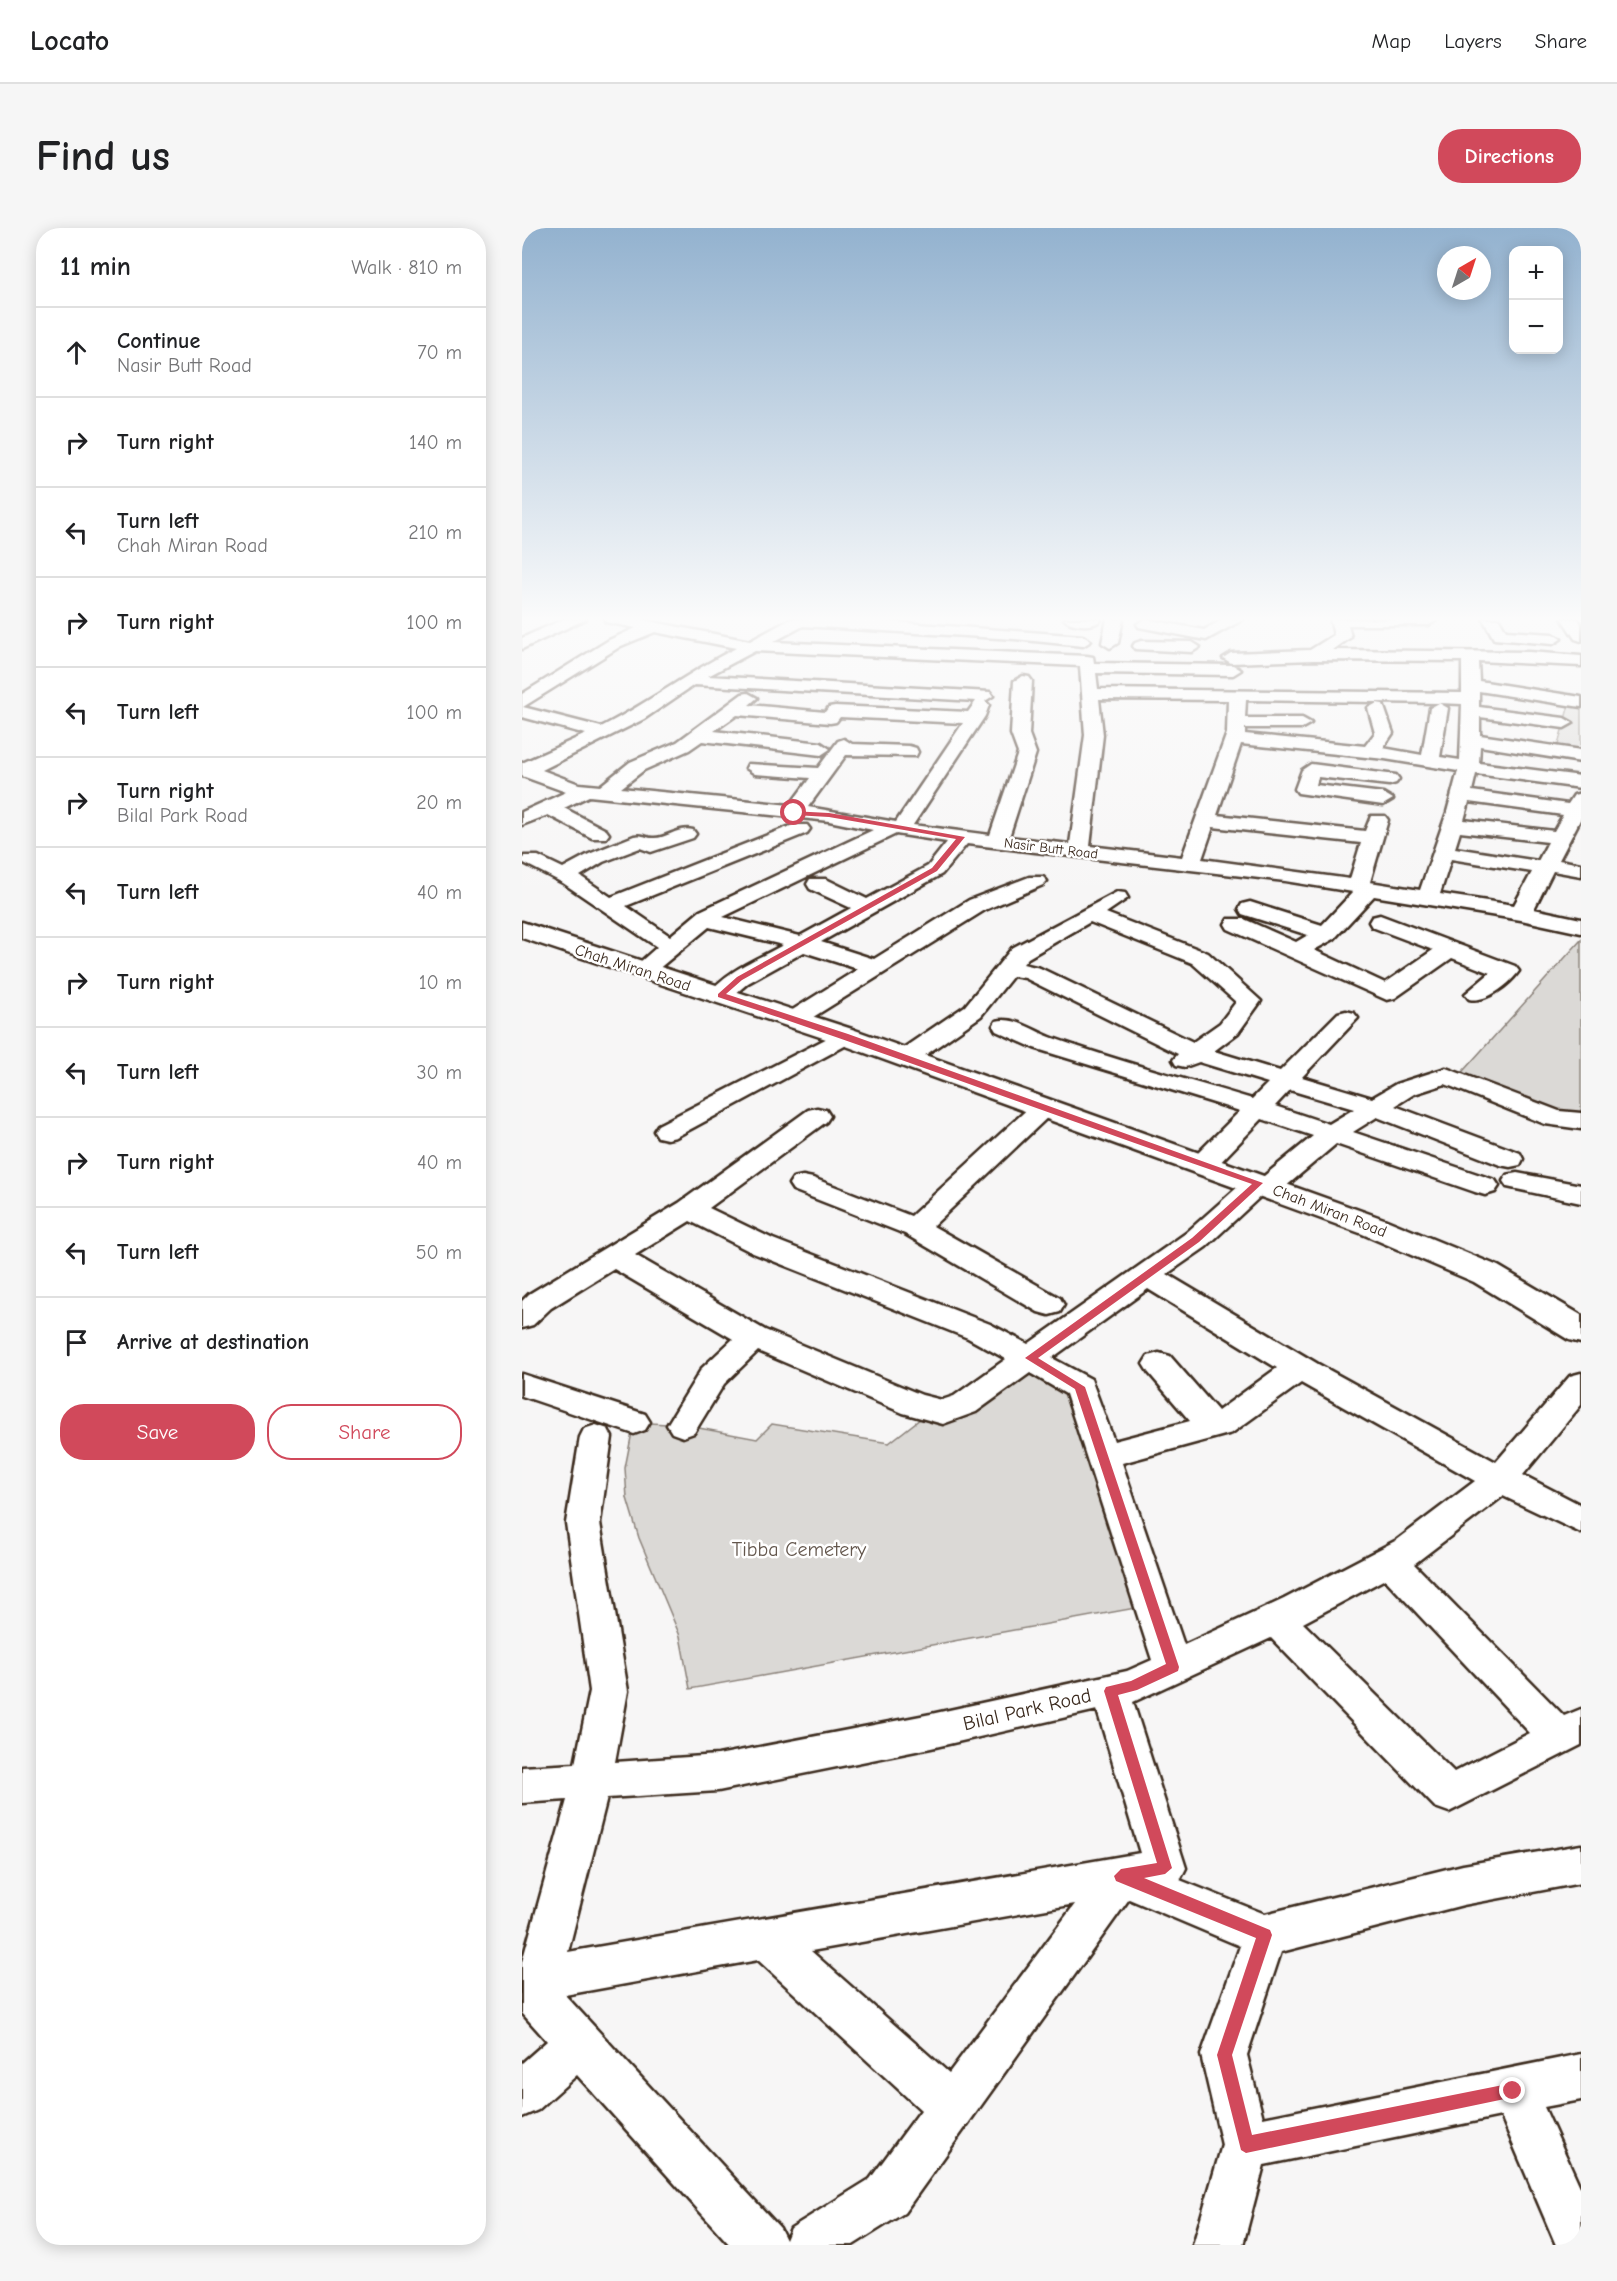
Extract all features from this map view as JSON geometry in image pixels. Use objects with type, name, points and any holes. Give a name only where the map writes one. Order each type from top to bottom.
[{"type":"main road","name":"Chah Miran Road","points":[[522,930],[845,1036],[1042,1109],[1264,1185],[1372,1226],[1486,1274],[1581,1331]]},
{"type":"street","points":[[526,713],[604,734]]},
{"type":"street","points":[[524,770],[604,734],[641,713]]},
{"type":"street","points":[[522,819],[548,807],[595,791],[637,766],[683,746],[728,713]]},
{"type":"street","points":[[778,713],[830,718],[825,726],[969,725]]},
{"type":"street","points":[[643,970],[705,919],[897,828],[969,725],[975,713]]},
{"type":"street","points":[[998,842],[1027,753],[1020,734],[1021,713]]},
{"type":"street","points":[[1078,850],[1094,735],[1092,713]]},
{"type":"street","points":[[1190,865],[1235,731],[1236,713]]},
{"type":"street","points":[[1370,752],[1384,733],[1378,713]]},
{"type":"street","points":[[1430,762],[1438,713]]},
{"type":"street","points":[[1428,898],[1453,825],[1468,767],[1471,713]]},
{"type":"street","points":[[1527,713],[1564,723]]},
{"type":"street","points":[[1556,752],[1564,723],[1570,713]]},
{"type":"street","points":[[1235,731],[1302,723]]},
{"type":"street","points":[[1235,731],[1390,754],[1395,757],[1581,782]]},
{"type":"street","points":[[698,735],[821,749]]},
{"type":"street","points":[[1471,740],[1581,756]]},
{"type":"street","points":[[610,905],[797,821],[823,774],[843,747],[909,752]]},
{"type":"street","points":[[1297,951],[1326,934],[1364,887],[1372,838],[1395,757]]},
{"type":"street","points":[[755,768],[823,774]]},
{"type":"street","name":"Nasir Butt Road","points":[[524,770],[595,791],[797,821],[829,815],[897,828],[998,842],[1285,874],[1581,926]]},
{"type":"street","points":[[1383,799],[1305,789],[1311,770],[1389,779]]},
{"type":"street","points":[[1461,795],[1578,805],[1521,914]]},
{"type":"street","points":[[548,807],[599,834]]},
{"type":"street","points":[[1206,820],[1296,821],[1372,838]]},
{"type":"street","points":[[1453,825],[1561,838]]},
{"type":"street","points":[[564,876],[596,858],[641,840],[651,846],[686,834]]},
{"type":"street","points":[[720,995],[740,978],[935,870],[961,837]]},
{"type":"street","points":[[1444,852],[1581,870]]},
{"type":"street","points":[[527,855],[610,905],[672,947]]},
{"type":"street","points":[[794,1019],[977,905],[1036,881]]},
{"type":"street","points":[[819,884],[866,907]]},
{"type":"street","points":[[905,1058],[973,1011],[1020,953],[1117,898]]},
{"type":"street","points":[[1088,914],[1200,958],[1249,1001],[1229,1028],[1196,1053],[1156,1077]]},
{"type":"street","points":[[1326,934],[1243,917],[1297,951],[1387,993],[1450,949]]},
{"type":"street","points":[[705,919],[801,943],[877,968]]},
{"type":"street","points":[[1380,922],[1507,971],[1477,994]]},
{"type":"street","points":[[1008,968],[1032,974],[1196,1053],[1376,1108],[1514,1170],[1581,1194]]},
{"type":"street","points":[[1203,1164],[1282,1080],[1346,1018]]},
{"type":"street","points":[[1005,1026],[1043,1043],[1256,1108],[1485,1186]]},
{"type":"street","points":[[668,1131],[845,1036]]},
{"type":"street","points":[[612,1256],[754,1337],[914,1405],[943,1412],[965,1404],[1196,1240],[1332,1134],[1405,1089],[1446,1076],[1554,1118],[1581,1121]]},
{"type":"street","points":[[915,1228],[1042,1109]]},
{"type":"street","points":[[528,1304],[689,1209],[817,1116]]},
{"type":"street","points":[[803,1184],[915,1228],[1049,1305]]},
{"type":"street","points":[[689,1209],[764,1246],[979,1331],[1080,1387],[1173,1667]]},
{"type":"street","points":[[1147,1275],[1301,1367],[1500,1480],[1581,1520]]},
{"type":"street","points":[[683,1425],[712,1376],[754,1337]]},
{"type":"street","points":[[1159,1364],[1213,1427]]},
{"type":"street","points":[[1102,1456],[1221,1425],[1301,1367]]},
{"type":"street","name":"Bilal Park Road","points":[[522,1785],[718,1773],[931,1731],[1133,1686],[1275,1619],[1409,1550],[1500,1480],[1581,1384]]},
{"type":"street","points":[[522,1385],[546,1391],[634,1422]]},
{"type":"street","points":[[596,1437],[583,1523],[609,1691],[592,1780],[535,1995],[763,2245]]},
{"type":"street","points":[[1275,1619],[1449,1794],[1570,1732],[1389,1561]]},
{"type":"street","points":[[540,1978],[1165,1868],[1110,1691]]},
{"type":"street","points":[[1121,1876],[1265,1935],[1463,1885],[1581,1864]]},
{"type":"street","points":[[808,2245],[887,2196],[1121,1876]]},
{"type":"street","points":[[1218,2245],[1246,2145],[1224,2055],[1265,1935]]},
{"type":"street","points":[[765,1938],[953,2108]]},
{"type":"street","points":[[522,2094],[579,2043]]},
{"type":"street","points":[[1246,2145],[1581,2077]]},
{"type":"street","points":[[1513,2091],[1581,2245]]},
{"type":"green space","points":[[1567,713],[1581,713],[1581,756],[1556,752]]},
{"type":"green space","points":[[1581,940],[1581,1121],[1455,1080]]},
{"type":"green space","name":"Tibba Cemetery","points":[[1030,1358],[1080,1387],[1152,1605],[690,1689],[680,1636],[639,1538],[627,1498],[625,1468],[634,1422],[683,1425],[757,1439],[772,1424],[889,1443],[933,1409]]},
{"type":"route","points":[[794,813],[829,815],[922,833],[961,837],[935,870],[824,929],[740,978],[720,995],[845,1036],[1032,1105],[1259,1183],[1196,1240],[1030,1358],[1080,1387],[1173,1667],[1133,1686],[1110,1691],[1165,1868],[1121,1876],[1265,1935],[1224,2055],[1246,2145],[1513,2091]]}]
